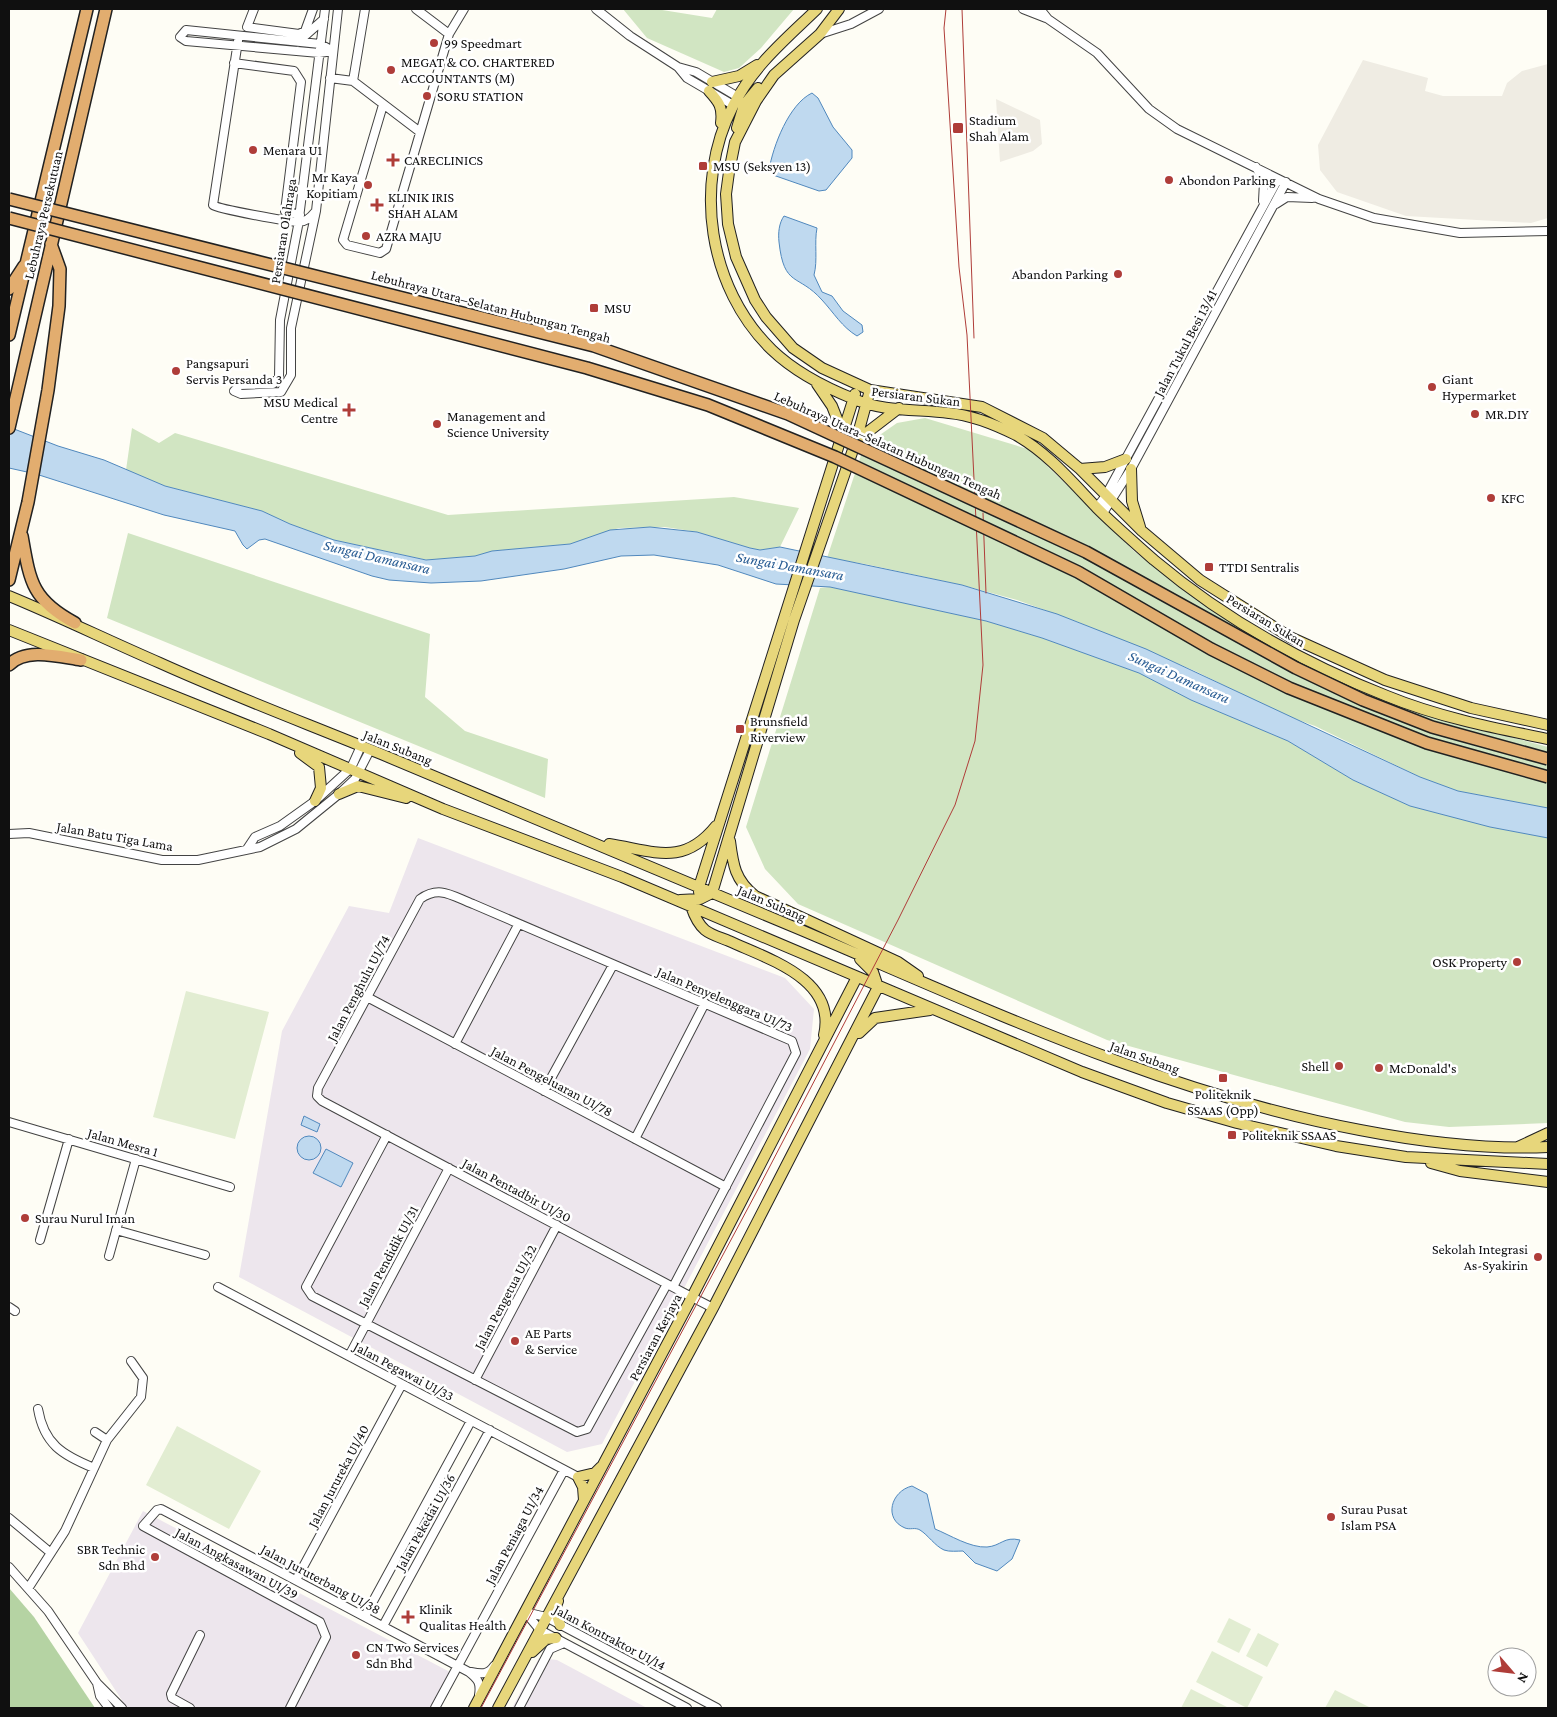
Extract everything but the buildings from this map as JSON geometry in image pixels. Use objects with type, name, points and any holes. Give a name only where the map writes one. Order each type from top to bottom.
[{"type":"highway","name":"Lebuhraya Persekutuan","points":[[9,336],[87,9]]},
{"type":"highway","name":"Lebuhraya Persekutuan","points":[[9,428],[106,9]]},
{"type":"highway","name":"Lebuhraya Utara–Selatan Hubungan Tengah","points":[[9,200],[594,346],[788,414],[1086,552],[1296,668],[1363,700],[1432,726],[1548,759]]},
{"type":"highway","points":[[9,218],[587,368],[708,405],[835,457],[1078,572],[1211,649],[1289,688],[1427,743],[1548,777]]},
{"type":"highway","points":[[9,580],[28,502],[48,390],[59,306],[60,269],[51,244]]},
{"type":"highway","points":[[9,289],[29,258]]},
{"type":"highway","points":[[21,530],[27,567],[37,591],[54,612],[76,623]]},
{"type":"highway","points":[[9,665],[21,658],[34,655],[81,660]]},
{"type":"main road","name":"Persiaran Sukan","points":[[817,9],[762,62],[720,136],[710,186],[711,221],[728,285],[751,325],[769,347],[785,362],[814,382],[866,404],[952,413],[975,418],[1016,436],[1056,465],[1100,510],[1154,560],[1200,597],[1291,654],[1388,697],[1468,722],[1548,739]]},
{"type":"main road","name":"Persiaran Sukan","points":[[839,9],[820,34],[774,76],[756,101],[735,142],[726,194],[728,224],[736,257],[755,300],[766,317],[793,348],[822,368],[870,390],[982,407],[1043,438],[1080,469],[1142,531],[1200,580],[1290,637],[1384,680],[1471,708],[1548,725]]},
{"type":"main road","points":[[720,136],[723,111],[711,86],[739,76],[762,62]]},
{"type":"main road","points":[[735,142],[738,102],[761,83],[774,76]]},
{"type":"main road","points":[[814,382],[832,406],[842,434]]},
{"type":"main road","points":[[676,900],[700,899],[712,892],[729,837],[813,526],[859,385]]},
{"type":"main road","points":[[713,916],[700,899],[699,887],[789,619],[856,441],[870,390]]},
{"type":"main road","points":[[856,441],[899,408]]},
{"type":"main road","points":[[1080,469],[1105,467],[1126,458]]},
{"type":"main road","points":[[1132,469],[1132,501],[1142,531]]},
{"type":"main road","name":"Jalan Subang","points":[[9,596],[76,623],[160,663],[591,841],[1109,1059],[1170,1081],[1251,1106],[1334,1125],[1425,1141],[1515,1148],[1548,1147]]},
{"type":"main road","points":[[9,630],[269,734],[443,809],[691,906],[1082,1072],[1167,1102],[1283,1135],[1406,1157],[1460,1171],[1548,1182]]},
{"type":"main road","points":[[269,734],[312,760],[319,767],[321,788],[315,801]]},
{"type":"main road","points":[[339,794],[358,786],[443,809]]},
{"type":"main road","points":[[591,841],[677,854],[696,847],[720,822]]},
{"type":"main road","points":[[729,837],[735,874],[744,887],[755,896],[898,962],[910,969],[925,982]]},
{"type":"main road","points":[[691,906],[694,916],[705,930],[792,970],[808,982],[822,1002],[826,1026],[822,1044]]},
{"type":"main road","points":[[500,1704],[713,1308],[878,987],[869,966],[846,949]]},
{"type":"main road","points":[[857,977],[873,972],[901,972]]},
{"type":"main road","name":"Persiaran Kerjaya","points":[[474,1708],[692,1297],[857,977]]},
{"type":"main road","points":[[848,1045],[865,1025],[875,1018],[903,1012],[934,1010]]},
{"type":"main road","points":[[1515,1148],[1548,1134]]},
{"type":"main road","points":[[1406,1157],[1548,1164]]},
{"type":"main road","points":[[584,1502],[583,1487],[578,1477],[595,1473],[602,1466]]},
{"type":"main road","points":[[560,1625],[555,1609],[576,1561]]},
{"type":"main road","points":[[500,1704],[536,1647],[546,1639],[560,1641]]},
{"type":"street","points":[[254,9],[247,27],[299,34],[305,31],[313,9]]},
{"type":"street","name":"Persiaran Olahraga","points":[[325,9],[299,218],[280,320],[280,378],[273,384],[240,385],[234,391],[241,394],[281,392],[291,375],[291,328],[316,211],[338,9]]},
{"type":"street","points":[[353,81],[365,9]]},
{"type":"street","points":[[416,9],[449,34]]},
{"type":"street","points":[[383,105],[343,240],[344,243],[383,252],[449,34],[464,9]]},
{"type":"street","points":[[596,9],[630,36],[678,67],[687,78],[711,86],[738,102]]},
{"type":"street","points":[[820,34],[851,24],[879,9]]},
{"type":"street","points":[[1023,9],[1048,19],[1097,53],[1149,109],[1177,129],[1319,199],[1374,218],[1460,233],[1548,231]]},
{"type":"street","points":[[1040,9],[1048,19]]},
{"type":"street","points":[[298,42],[324,19]]},
{"type":"street","points":[[186,30],[217,32],[320,44],[333,51],[319,53],[237,46],[186,40],[180,37],[186,30]]},
{"type":"street","points":[[216,43],[217,32]]},
{"type":"street","points":[[239,35],[213,205],[230,210],[299,218],[310,218],[316,211]]},
{"type":"street","points":[[234,63],[294,72],[301,82],[285,211],[299,218]]},
{"type":"street","points":[[330,78],[353,81],[420,132]]},
{"type":"street","points":[[1256,167],[1264,182],[1265,192],[1262,208]]},
{"type":"street","name":"Jalan Tukul Besi 13/41","points":[[1108,499],[1126,458],[1262,208],[1282,181]]},
{"type":"street","name":"Jalan Tukul Besi 13/41","points":[[1100,510],[1132,469],[1271,209],[1282,181]]},
{"type":"street","points":[[1271,209],[1280,199],[1287,197],[1319,199]]},
{"type":"street","points":[[247,849],[256,837],[280,826],[355,770],[365,748]]},
{"type":"street","name":"Jalan Batu Tiga Lama","points":[[9,834],[29,833],[162,860],[198,860],[260,847],[296,829],[339,794],[355,770]]},
{"type":"street","name":"Jalan Penyelenggara U1/73","points":[[420,899],[429,893],[438,891],[792,1041],[796,1046],[796,1053],[726,1187],[670,1286]]},
{"type":"street","name":"Jalan Penghulu U1/74","points":[[318,1088],[420,899]]},
{"type":"street","points":[[455,1044],[518,924]]},
{"type":"street","points":[[544,1091],[613,965]]},
{"type":"street","name":"Jalan Pengeluaran U1/78","points":[[367,998],[726,1187]]},
{"type":"street","points":[[635,1139],[704,1003]]},
{"type":"street","name":"Jalan Pentadbir U1/30","points":[[318,1088],[317,1096],[322,1101],[713,1308]]},
{"type":"street","name":"Jalan Mesra 1","points":[[9,1122],[230,1187]]},
{"type":"street","points":[[387,1136],[306,1287],[312,1296],[576,1432],[587,1429],[670,1286]]},
{"type":"street","points":[[40,1240],[68,1139]]},
{"type":"street","points":[[109,1256],[136,1159]]},
{"type":"street","name":"Jalan Pendidik U1/31","points":[[349,1356],[449,1168]]},
{"type":"street","name":"Jalan Pengetua U1/32","points":[[475,1380],[557,1226]]},
{"type":"street","points":[[116,1230],[205,1255]]},
{"type":"street","name":"Jalan Pegawai U1/33","points":[[218,1287],[578,1477]]},
{"type":"street","points":[[29,1587],[65,1531],[89,1483],[107,1440],[141,1397],[143,1378],[131,1361]]},
{"type":"street","name":"Jalan Jurureka U1/40","points":[[296,1580],[402,1384]]},
{"type":"street","points":[[38,1409],[41,1428],[48,1440],[94,1468]]},
{"type":"street","points":[[365,1616],[471,1420]]},
{"type":"street","name":"Jalan Pekedai U1/36","points":[[383,1626],[490,1430]]},
{"type":"street","points":[[95,1432],[107,1440]]},
{"type":"street","name":"Jalan Peniaga U1/34","points":[[436,1708],[564,1470]]},
{"type":"street","name":"Jalan Juruterbang U1/38","points":[[161,1509],[470,1672]]},
{"type":"street","name":"Jalan Angkasawan U1/39","points":[[161,1509],[154,1512],[143,1526],[320,1622],[325,1630],[326,1637],[290,1708]]},
{"type":"street","points":[[9,1518],[51,1553]]},
{"type":"street","points":[[9,1567],[29,1587],[54,1618],[98,1683],[122,1708]]},
{"type":"street","name":"Jalan Kontraktor U1/14","points":[[525,1612],[546,1617],[711,1707]]},
{"type":"street","name":"Jalan Kontraktor U1/14","points":[[525,1612],[540,1630],[687,1708]]},
{"type":"street","points":[[190,1708],[172,1698],[171,1694],[200,1635]]},
{"type":"street","points":[[519,1708],[550,1649],[560,1641]]},
{"type":"street","points":[[470,1672],[482,1675],[491,1671],[504,1652]]},
{"type":"street","points":[[470,1672],[478,1679],[481,1686],[474,1708]]},
{"type":"street","points":[[98,1683],[100,1696],[109,1708]]},
{"type":"shaded area","points":[[1363,60],[1428,78],[1425,91],[1443,96],[1502,96],[1507,83],[1522,71],[1548,64],[1548,218],[1531,223],[1406,216],[1337,192],[1320,170],[1318,145]]},
{"type":"shaded area","points":[[996,99],[1040,120],[1042,144],[1033,151],[1000,162]]},
{"type":"shaded area","points":[[418,838],[785,978],[814,1009],[810,1049],[602,1444],[567,1452],[239,1277],[282,1031],[349,906],[389,913]]},
{"type":"shaded area","points":[[143,1511],[450,1672],[430,1708],[127,1708],[78,1633]]},
{"type":"shaded area","points":[[539,1658],[557,1660],[647,1708],[512,1708]]},
{"type":"green space","points":[[623,9],[656,9],[712,18],[717,9],[794,9],[761,48],[739,68],[724,72],[647,38]]},
{"type":"green space","points":[[925,418],[1031,450],[1134,551],[1187,593],[1383,698],[1466,725],[1548,747],[1548,808],[1458,791],[1420,777],[1315,726],[1284,715],[1195,671],[1078,622],[1017,600],[962,585],[865,564],[827,558],[864,446],[897,423]]},
{"type":"green space","points":[[132,428],[159,443],[175,433],[448,515],[734,497],[799,508],[780,547],[760,550],[697,532],[665,527],[619,528],[570,544],[493,551],[475,556],[427,560],[334,540],[290,524],[262,511],[165,486],[126,470]]},
{"type":"green space","points":[[128,533],[430,634],[425,697],[465,731],[548,759],[545,798],[107,618]]},
{"type":"green space","points":[[830,587],[986,621],[1042,638],[1139,673],[1191,700],[1288,741],[1353,780],[1410,806],[1490,827],[1548,838],[1548,1123],[1449,1127],[1405,1122],[1107,1040],[798,904],[765,869],[746,827],[820,588]]},
{"type":"green space","points":[[186,991],[269,1012],[235,1139],[153,1117]]},
{"type":"green space","points":[[177,1426],[261,1471],[229,1529],[146,1485]]},
{"type":"green space","points":[[9,1588],[34,1617],[95,1708],[9,1708]]},
{"type":"green space","points":[[1229,1618],[1251,1629],[1239,1653],[1217,1642]]},
{"type":"green space","points":[[1258,1633],[1279,1644],[1267,1667],[1246,1656]]},
{"type":"green space","points":[[1212,1651],[1263,1677],[1247,1708],[1196,1682]]},
{"type":"green space","points":[[1191,1689],[1229,1708],[1181,1708]]},
{"type":"green space","points":[[1335,1690],[1371,1708],[1325,1708]]},
{"type":"water","points":[[812,93],[818,98],[833,127],[852,150],[852,158],[826,190],[819,191],[773,175],[769,170],[778,138],[789,116],[804,98]]},
{"type":"water","points":[[784,216],[817,228],[814,275],[822,292],[832,296],[843,311],[862,325],[863,332],[857,336],[842,324],[822,300],[793,278],[784,267],[781,257],[779,232]]},
{"type":"water","name":"Sungai Damansara","points":[[9,427],[58,446],[104,460],[165,486],[262,511],[290,524],[334,540],[426,560],[475,556],[492,551],[570,544],[610,530],[650,527],[697,532],[760,550],[780,547],[962,585],[1057,614],[1146,649],[1420,777],[1458,791],[1548,808],[1548,838],[1490,827],[1410,806],[1353,780],[1288,741],[1191,700],[1139,673],[1042,638],[986,621],[830,587],[776,584],[718,565],[654,555],[621,556],[564,569],[481,581],[431,583],[389,580],[372,576],[265,539],[259,540],[247,549],[235,531],[164,515],[36,474],[9,468]]},
{"type":"water","points":[[304,1116],[320,1124],[317,1132],[301,1125]]},
{"type":"water","points":[[309,1136],[317,1140],[321,1148],[317,1156],[309,1160],[301,1156],[297,1148],[301,1140]]},
{"type":"water","points":[[326,1149],[353,1163],[341,1187],[313,1173]]},
{"type":"water","points":[[912,1486],[927,1494],[935,1529],[980,1547],[992,1546],[1010,1539],[1020,1540],[1012,1559],[997,1571],[975,1563],[963,1551],[944,1550],[920,1530],[907,1529],[898,1524],[892,1512],[892,1505],[899,1493]]},
{"type":"tram line","points":[[481,1708],[756,1193],[898,920],[955,805],[975,741],[983,665],[967,335],[959,267],[944,28],[946,9]]},
{"type":"tram line","points":[[962,9],[974,338]]},
{"type":"tram line","points":[[983,513],[986,593]]},
{"type":"place","name":"99 Speedmart","points":[[434,43]]},
{"type":"place","name":"MEGAT & CO. CHARTERED ACCOUNTANTS (M)","points":[[391,70]]},
{"type":"place","name":"SORU STATION","points":[[427,96]]},
{"type":"place","name":"Stadium Shah Alam","points":[[958,128]]},
{"type":"place","name":"Menara U1","points":[[253,150]]},
{"type":"place","name":"CARECLINICS","points":[[393,160]]},
{"type":"place","name":"MSU (Seksyen 13)","points":[[703,166]]},
{"type":"place","name":"Abondon Parking","points":[[1169,180]]},
{"type":"place","name":"Mr Kaya Kopitiam","points":[[368,185]]},
{"type":"place","name":"KLINIK IRIS SHAH ALAM","points":[[377,205]]},
{"type":"place","name":"AZRA MAJU","points":[[366,236]]},
{"type":"place","name":"Abandon Parking","points":[[1118,274]]},
{"type":"place","name":"MSU","points":[[594,308]]},
{"type":"place","name":"Pangsapuri Servis Persanda 3","points":[[176,371]]},
{"type":"place","name":"Giant Hypermarket","points":[[1432,387]]},
{"type":"place","name":"MSU Medical Centre","points":[[349,410]]},
{"type":"place","name":"MR.DIY","points":[[1475,414]]},
{"type":"place","name":"Management and Science University","points":[[437,424]]},
{"type":"place","name":"KFC","points":[[1491,498]]},
{"type":"place","name":"TTDI Sentralis","points":[[1209,567]]},
{"type":"place","name":"Brunsfield Riverview","points":[[740,729]]},
{"type":"place","name":"OSK Property","points":[[1517,962]]},
{"type":"place","name":"Shell","points":[[1339,1066]]},
{"type":"place","name":"McDonald's","points":[[1379,1068]]},
{"type":"place","name":"Politeknik SSAAS (Opp)","points":[[1223,1078]]},
{"type":"place","name":"Politeknik SSAAS","points":[[1232,1135]]},
{"type":"place","name":"Surau Nurul Iman","points":[[25,1218]]},
{"type":"place","name":"Sekolah Integrasi As-Syakirin","points":[[1538,1257]]},
{"type":"place","name":"AE Parts & Service","points":[[515,1341]]},
{"type":"place","name":"Surau Pusat Islam PSA","points":[[1331,1517]]},
{"type":"place","name":"SBR Technic Sdn Bhd","points":[[155,1557]]},
{"type":"place","name":"Klinik Qualitas Health","points":[[408,1617]]},
{"type":"place","name":"CN Two Services Sdn Bhd","points":[[356,1655]]}]
